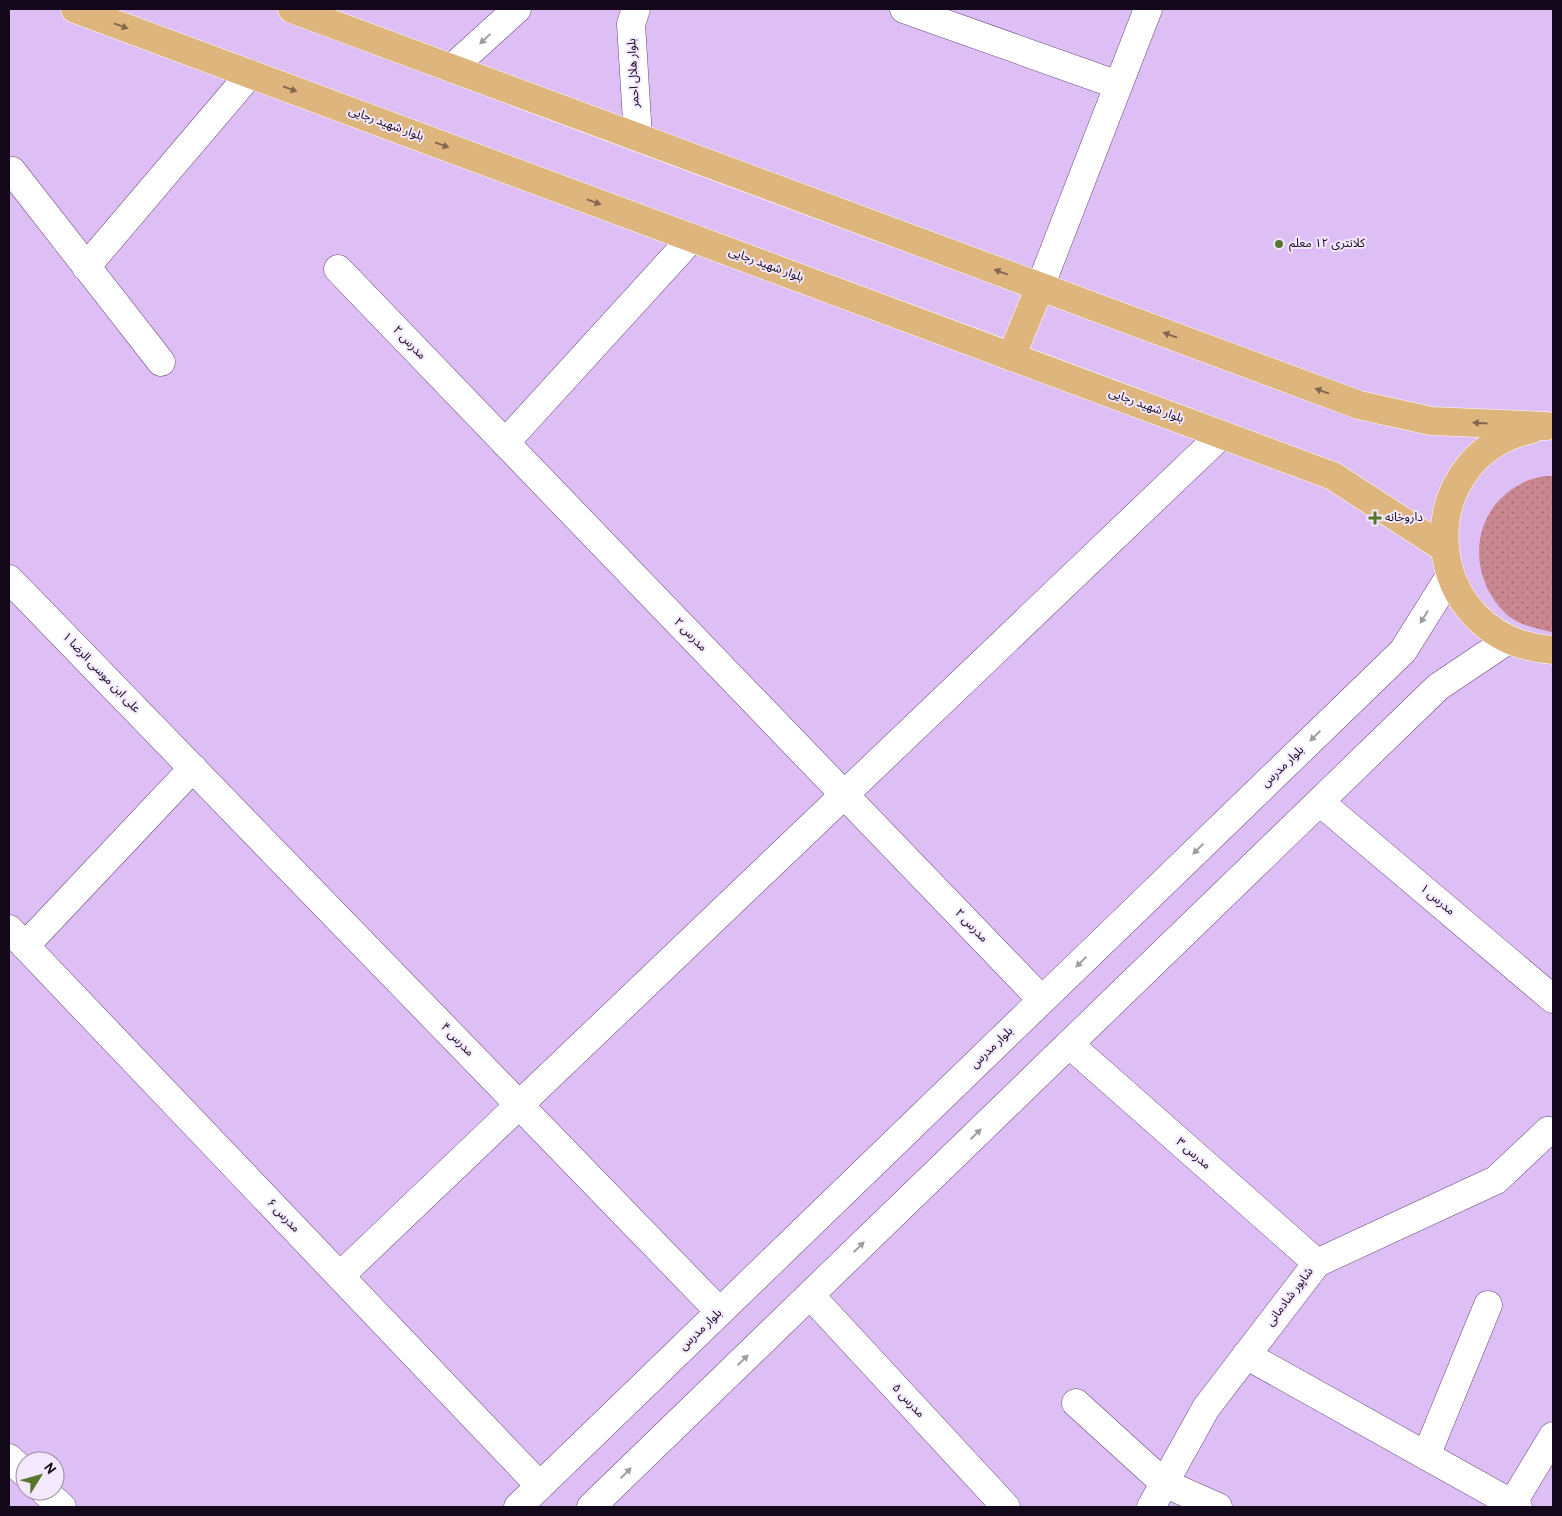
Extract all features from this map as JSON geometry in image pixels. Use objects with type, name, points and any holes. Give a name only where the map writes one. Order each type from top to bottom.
[{"type":"main road","name":"بلوار شهید رجایی","points":[[75,9],[1333,476],[1444,548]]},
{"type":"main road","points":[[292,9],[1359,405],[1431,421],[1550,426]]},
{"type":"main road","points":[[1011,357],[1040,286]]},
{"type":"main road","points":[[1550,426],[1518,432],[1492,446],[1470,465],[1454,490],[1446,518],[1444,548],[1450,576],[1464,602],[1484,624],[1508,640],[1536,649],[1553,650]]},
{"type":"street","points":[[452,68],[517,9]]},
{"type":"street","name":"بلوار هلال احمر","points":[[636,9],[631,24],[638,137]]},
{"type":"street","points":[[904,9],[1118,85]]},
{"type":"street","points":[[1040,286],[1148,9]]},
{"type":"street","points":[[86,267],[250,74]]},
{"type":"street","points":[[12,171],[161,362]]},
{"type":"street","points":[[505,443],[692,238]]},
{"type":"street","name":"مدرس ۲","points":[[338,269],[1042,1000]]},
{"type":"street","points":[[340,1276],[1222,435]]},
{"type":"street","name":"بلوار مدرس","points":[[518,1507],[1403,651],[1450,576]]},
{"type":"street","name":"علی ابن موسی الرضا ۱","points":[[9,578],[193,768]]},
{"type":"street","points":[[591,1507],[1438,687],[1508,640]]},
{"type":"street","points":[[17,937],[193,768]]},
{"type":"street","name":"مدرس ۴","points":[[193,768],[720,1312]]},
{"type":"street","name":"مدرس ۱","points":[[1320,802],[1553,999]]},
{"type":"street","name":"مدرس ۶","points":[[17,937],[540,1486]]},
{"type":"street","name":"مدرس ۳","points":[[1069,1044],[1316,1262]]},
{"type":"street","name":"شاپور شادمانی","points":[[1151,1507],[1206,1408],[1316,1262],[1496,1180],[1551,1132]]},
{"type":"street","name":"مدرس ۵","points":[[810,1295],[1006,1507]]},
{"type":"street","points":[[1426,1456],[1488,1305]]},
{"type":"street","points":[[1246,1355],[1515,1505],[1553,1436]]},
{"type":"street","points":[[1076,1404],[1164,1483],[1218,1507]]},
{"type":"shaded area","points":[[1553,476],[1553,632],[1521,623],[1505,613],[1493,598],[1484,581],[1480,563],[1479,545],[1483,527],[1491,511],[1503,497],[1519,485],[1528,480]]},
{"type":"place","name":"کلانتری ۱۲ معلم","points":[[1279,244]]},
{"type":"place","name":"داروخانه","points":[[1375,518]]}]
